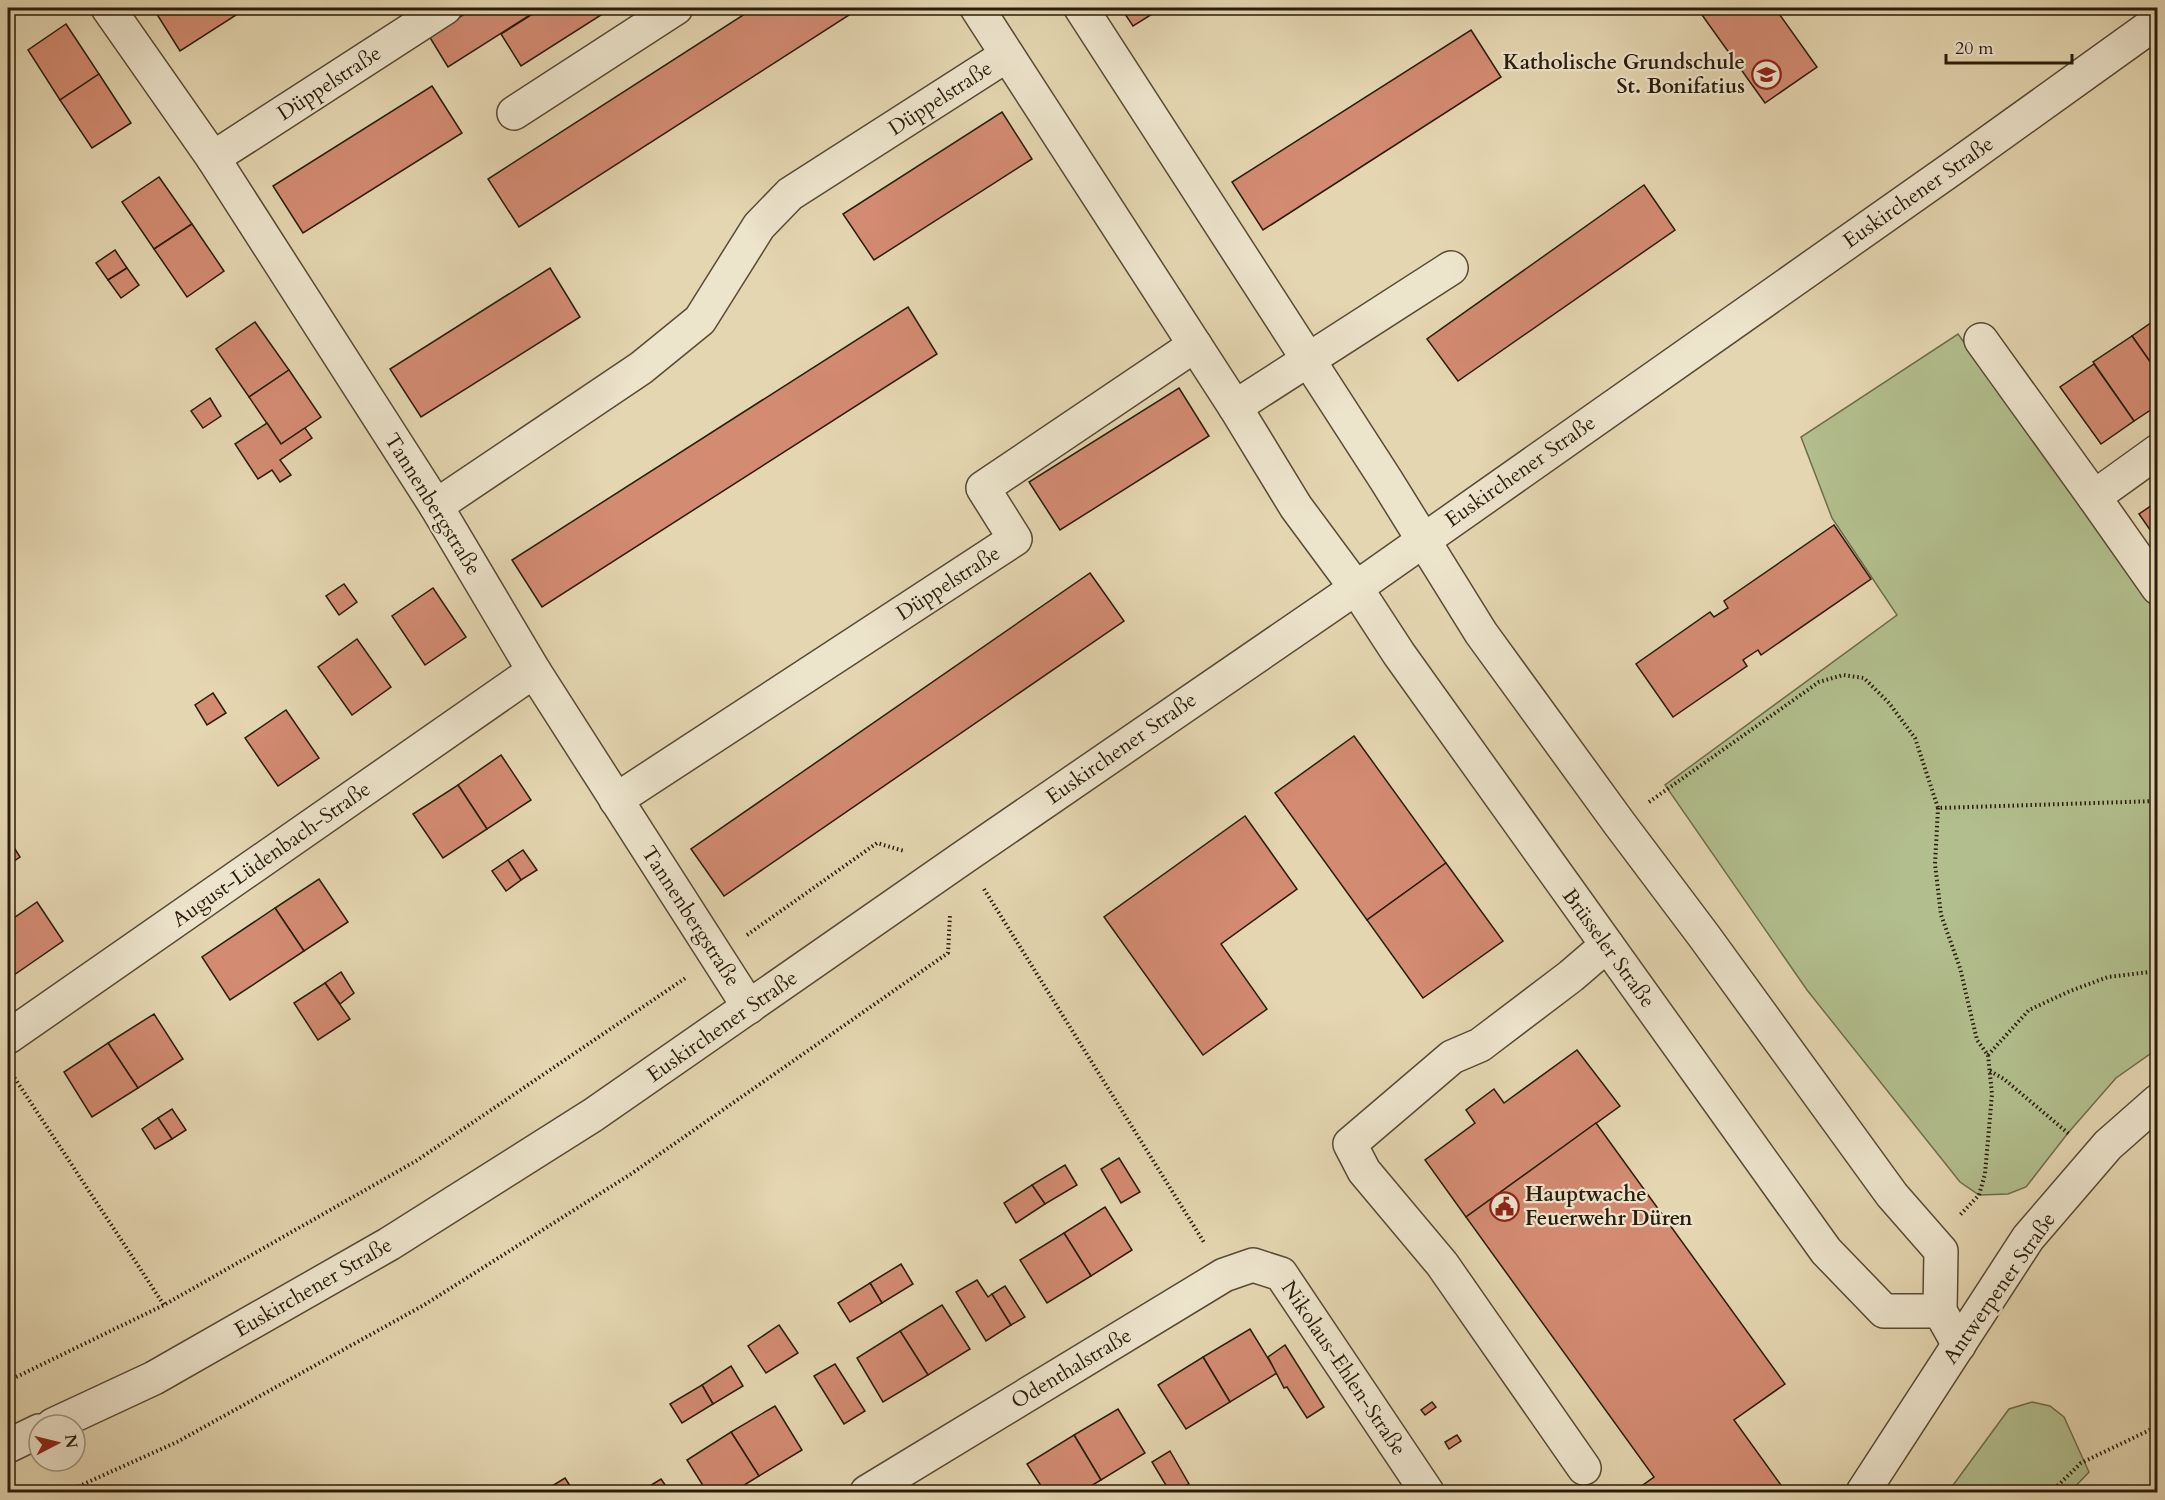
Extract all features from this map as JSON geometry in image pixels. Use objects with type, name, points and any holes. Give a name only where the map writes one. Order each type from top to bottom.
[{"type":"street","name":"Tannenbergstraße","points":[[108,8],[213,158],[436,506],[534,671],[749,1007]]},
{"type":"street","name":"Düppelstraße","points":[[213,158],[445,8]]},
{"type":"street","points":[[514,113],[676,8]]},
{"type":"street","name":"Düppelstraße","points":[[977,8],[1313,531]]},
{"type":"street","points":[[1081,8],[1423,539],[1481,633],[1892,1196],[1941,1251],[1940,1311],[1959,1345]]},
{"type":"street","name":"Euskirchener Straße","points":[[79,1413],[154,1378],[389,1244],[593,1115],[1356,588],[1960,163],[2157,21]]},
{"type":"street","name":"Düppelstraße","points":[[436,506],[641,368],[700,320],[759,226],[790,194],[1007,55]]},
{"type":"street","points":[[1234,407],[1451,268]]},
{"type":"street","points":[[1982,340],[2157,588]]},
{"type":"street","name":"Düppelstraße","points":[[616,800],[1015,539],[983,488],[1195,345]]},
{"type":"street","points":[[2094,497],[2157,451]]},
{"type":"street","name":"Brüsseler Straße","points":[[1313,531],[1356,588],[1399,654],[1826,1251],[1884,1311],[1940,1311]]},
{"type":"street","name":"August-Lüdenbach-Straße","points":[[9,1052],[534,671]]},
{"type":"street","points":[[1584,1468],[1442,1264],[1364,1172],[1350,1144],[1452,1057],[1480,1045],[1608,945]]},
{"type":"street","name":"Antwerpener Straße","points":[[1863,1492],[2028,1238],[2108,1145],[2157,1101]]},
{"type":"street","name":"Odenthalstraße","points":[[867,1492],[1224,1275],[1253,1265],[1281,1274]]},
{"type":"street","name":"Nikolaus-Ehlen-Straße","points":[[1281,1274],[1427,1492]]},
{"type":"street","points":[[8,1446],[27,1437]]},
{"type":"path","points":[[1619,824],[1819,682],[1843,675],[1864,678],[1889,703],[1915,738],[1938,808],[1935,864],[1941,915],[1960,968],[1977,1040],[1988,1055],[1990,1071],[1991,1105],[1985,1174],[1979,1195],[1932,1242]]},
{"type":"path","points":[[1938,808],[2157,801]]},
{"type":"path","points":[[8,1381],[164,1305],[416,1161],[717,957],[877,843],[958,861],[1224,1275]]},
{"type":"path","points":[[66,1492],[177,1442],[424,1305],[631,1174],[948,953],[958,861]]},
{"type":"path","points":[[1988,1055],[2029,1010],[2108,977],[2157,971]]},
{"type":"path","points":[[9,1052],[13,1078],[164,1305]]},
{"type":"path","points":[[1990,1071],[2004,1079],[2098,1157]]},
{"type":"path","points":[[2051,1492],[2081,1463],[2157,1426]]},
{"type":"green space","points":[[1958,334],[2157,612],[2157,1049],[2116,1078],[2068,1133],[2026,1187],[2008,1194],[1979,1195],[1960,1182],[1807,990],[1665,785],[1897,615],[1832,518],[1801,437]]},
{"type":"green space","points":[[2032,1402],[2050,1406],[2064,1417],[2089,1472],[2070,1492],[1948,1492],[2009,1409]]},
{"type":"building","points":[[153,8],[247,8],[180,51]]},
{"type":"building","points":[[474,8],[541,8],[448,67],[429,36]]},
{"type":"building","points":[[542,8],[612,8],[521,66],[501,34]]},
{"type":"building","points":[[754,8],[860,8],[519,227],[488,179]]},
{"type":"building","points":[[1121,8],[1162,8],[1133,26]]},
{"type":"building","points":[[1697,8],[1775,8],[1817,67],[1765,103]]},
{"type":"building","points":[[66,24],[99,74],[60,100],[28,50]]},
{"type":"building","points":[[1471,30],[1501,77],[1263,230],[1232,182]]},
{"type":"building","points":[[99,74],[131,123],[92,148],[60,100]]},
{"type":"building","points":[[432,86],[462,133],[303,233],[273,186]]},
{"type":"building","points":[[1002,112],[1032,159],[874,260],[843,214]]},
{"type":"building","points":[[159,177],[192,224],[154,249],[122,202]]},
{"type":"building","points":[[1644,185],[1675,230],[1458,381],[1427,339]]},
{"type":"building","points":[[192,224],[224,271],[187,297],[154,249]]},
{"type":"building","points":[[115,250],[127,268],[108,280],[96,263]]},
{"type":"building","points":[[127,268],[139,285],[121,298],[108,280]]},
{"type":"building","points":[[550,268],[580,317],[421,417],[390,369]]},
{"type":"building","points":[[908,307],[937,354],[542,607],[512,560]]},
{"type":"building","points":[[2158,318],[2158,373],[2132,336]]},
{"type":"building","points":[[255,322],[289,370],[249,397],[216,349]]},
{"type":"building","points":[[2132,336],[2158,373],[2158,405],[2134,421],[2093,362]]},
{"type":"building","points":[[2094,364],[2134,421],[2101,444],[2060,387]]},
{"type":"building","points":[[289,370],[321,417],[281,444],[249,397]]},
{"type":"building","points":[[1179,388],[1209,436],[1060,530],[1029,482]]},
{"type":"building","points":[[210,398],[221,416],[203,428],[191,411]]},
{"type":"building","points":[[267,423],[281,444],[305,428],[312,438],[280,460],[291,475],[280,482],[272,470],[258,479],[235,444]]},
{"type":"building","points":[[2158,501],[2158,535],[2155,537],[2139,514]]},
{"type":"building","points":[[1834,525],[1871,579],[1761,655],[1758,650],[1743,660],[1747,666],[1673,717],[1636,664],[1710,612],[1714,617],[1728,608],[1724,601]]},
{"type":"building","points":[[1090,573],[1124,621],[724,896],[691,849]]},
{"type":"building","points":[[344,584],[357,602],[339,615],[326,596]]},
{"type":"building","points":[[433,588],[466,637],[425,665],[392,616]]},
{"type":"building","points":[[357,639],[391,687],[352,715],[318,667]]},
{"type":"building","points":[[213,693],[226,713],[207,725],[195,705]]},
{"type":"building","points":[[286,710],[319,758],[278,786],[245,738]]},
{"type":"building","points":[[1354,736],[1446,863],[1367,920],[1275,793]]},
{"type":"building","points":[[501,755],[531,800],[487,829],[458,785]]},
{"type":"building","points":[[458,785],[487,829],[443,858],[413,814]]},
{"type":"building","points":[[1245,816],[1297,889],[1221,944],[1267,1009],[1203,1055],[1104,917]]},
{"type":"building","points":[[8,838],[20,857],[8,865]]},
{"type":"building","points":[[523,850],[537,870],[521,880],[508,860]]},
{"type":"building","points":[[508,860],[521,880],[506,891],[492,871]]},
{"type":"building","points":[[1446,863],[1503,941],[1423,998],[1367,920]]},
{"type":"building","points":[[319,879],[348,922],[304,951],[275,908]]},
{"type":"building","points":[[37,902],[63,941],[14,975],[8,964],[8,922]]},
{"type":"building","points":[[275,908],[304,951],[230,1000],[202,957]]},
{"type":"building","points":[[341,972],[354,993],[340,1004],[325,983]]},
{"type":"building","points":[[325,983],[350,1019],[318,1040],[294,1003]]},
{"type":"building","points":[[154,1014],[183,1059],[138,1088],[108,1043]]},
{"type":"building","points":[[108,1043],[138,1088],[92,1117],[64,1072]]},
{"type":"building","points":[[1577,1050],[1620,1106],[1466,1217],[1425,1160],[1475,1123],[1466,1110],[1494,1089],[1504,1103]]},
{"type":"building","points":[[172,1109],[186,1130],[172,1139],[158,1118]]},
{"type":"building","points":[[158,1118],[172,1139],[155,1149],[142,1129]]},
{"type":"building","points":[[1596,1123],[1785,1384],[1734,1420],[1786,1492],[1633,1492],[1654,1477],[1466,1217]]},
{"type":"building","points":[[1119,1158],[1140,1192],[1121,1203],[1101,1169]]},
{"type":"building","points":[[1065,1165],[1077,1185],[1045,1204],[1032,1185]]},
{"type":"building","points":[[1032,1185],[1045,1204],[1016,1223],[1004,1203]]},
{"type":"building","points":[[1105,1207],[1132,1250],[1091,1276],[1064,1233]]},
{"type":"building","points":[[1064,1233],[1091,1276],[1047,1303],[1020,1260]]},
{"type":"building","points":[[901,1264],[913,1284],[882,1303],[870,1283]]},
{"type":"building","points":[[977,1280],[988,1297],[992,1294],[1011,1325],[986,1341],[956,1292]]},
{"type":"building","points":[[870,1283],[882,1303],[850,1322],[838,1303]]},
{"type":"building","points":[[1005,1286],[1025,1317],[1011,1325],[992,1294]]},
{"type":"building","points":[[942,1305],[970,1349],[928,1375],[900,1331]]},
{"type":"building","points":[[779,1325],[798,1353],[766,1373],[748,1346]]},
{"type":"building","points":[[1250,1329],[1277,1373],[1230,1402],[1203,1357]]},
{"type":"building","points":[[900,1331],[928,1375],[883,1402],[857,1358]]},
{"type":"building","points":[[1285,1345],[1324,1407],[1307,1418],[1287,1387],[1284,1388],[1268,1357]]},
{"type":"building","points":[[1203,1357],[1230,1402],[1186,1429],[1158,1385]]},
{"type":"building","points":[[835,1364],[865,1411],[844,1424],[814,1376]]},
{"type":"building","points":[[731,1366],[743,1386],[713,1404],[702,1385]]},
{"type":"building","points":[[702,1385],[713,1404],[682,1423],[670,1404]]},
{"type":"building","points":[[1432,1402],[1436,1407],[1425,1415],[1421,1410]]},
{"type":"building","points":[[775,1406],[802,1450],[759,1476],[731,1432]]},
{"type":"building","points":[[1118,1409],[1145,1453],[1101,1480],[1074,1435]]},
{"type":"building","points":[[731,1432],[759,1476],[733,1492],[707,1492],[687,1460]]},
{"type":"building","points":[[1074,1435],[1101,1480],[1081,1492],[1045,1492],[1027,1464]]},
{"type":"building","points":[[1457,1435],[1461,1441],[1449,1449],[1445,1442]]},
{"type":"building","points":[[1170,1451],[1189,1484],[1174,1492],[1170,1492],[1152,1462]]},
{"type":"building","points":[[565,1478],[574,1492],[542,1492]]},
{"type":"building","points":[[661,1479],[670,1492],[648,1492],[645,1489]]},
{"type":"place","name":"Katholische Grundschule St. Bonifatius","points":[[1766,74]]},
{"type":"place","name":"Hauptwache Feuerwehr Düren","points":[[1504,1206]]}]
